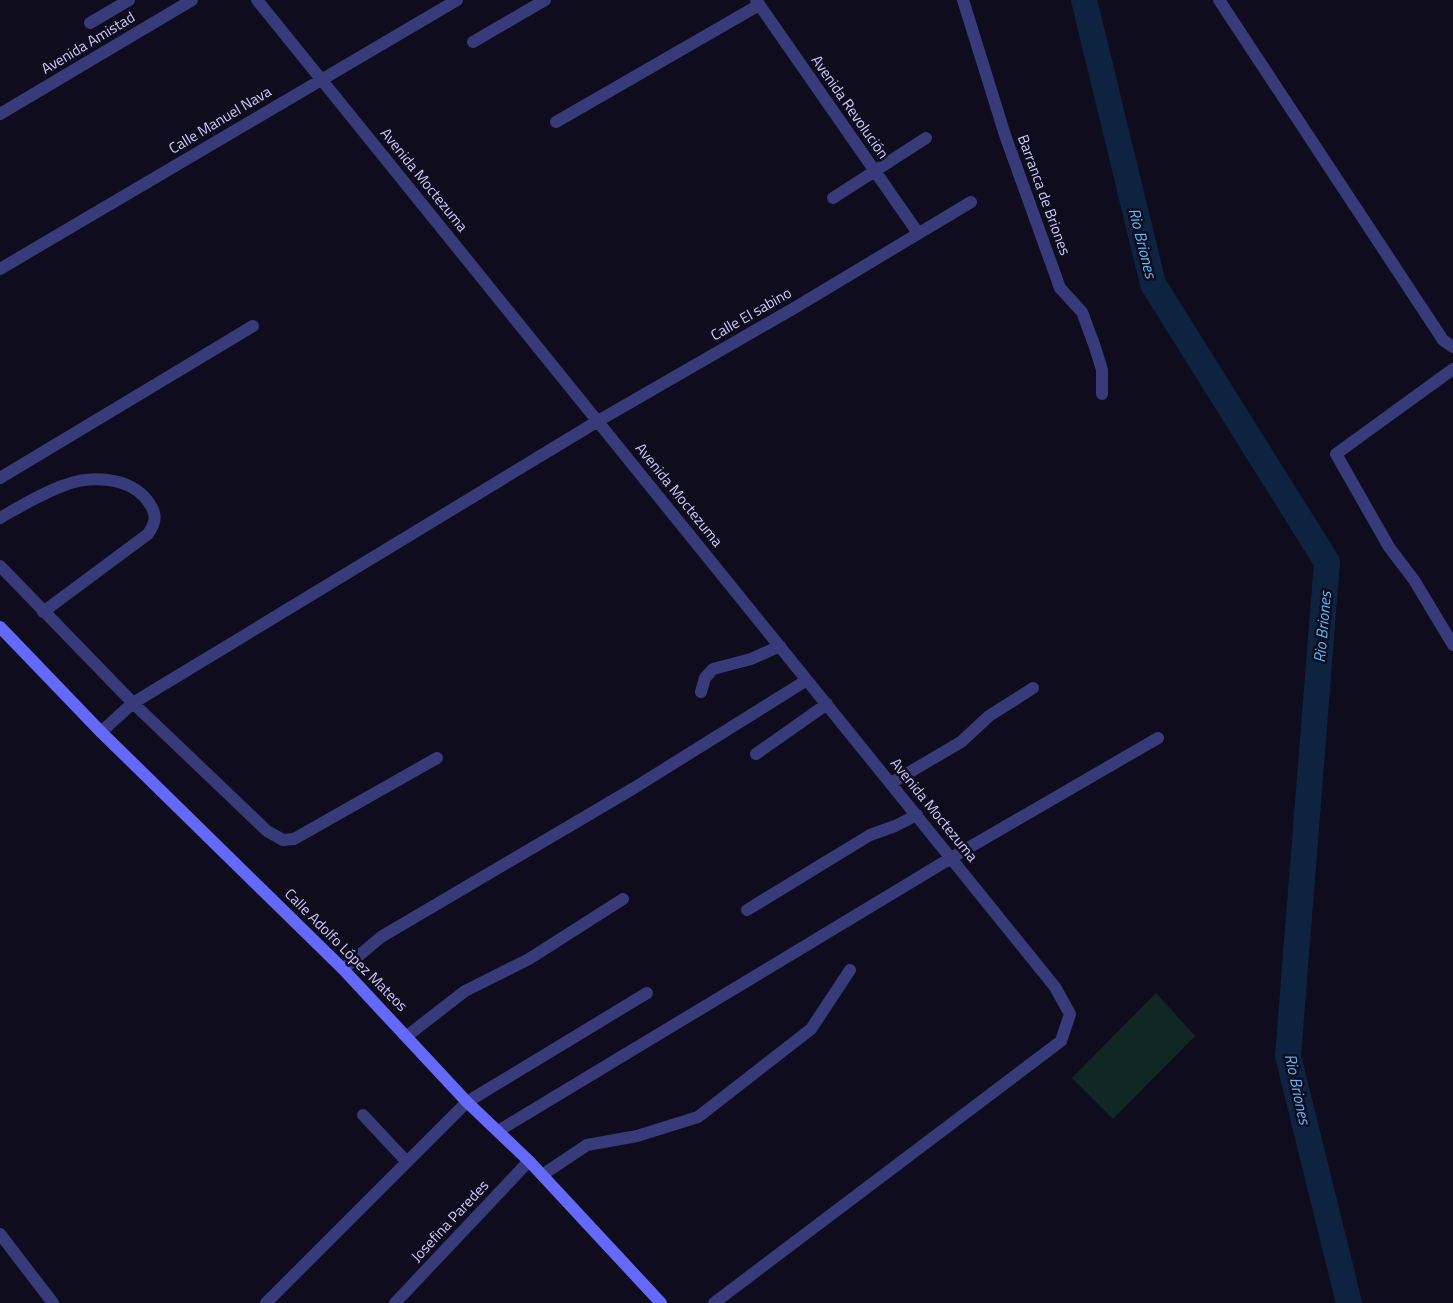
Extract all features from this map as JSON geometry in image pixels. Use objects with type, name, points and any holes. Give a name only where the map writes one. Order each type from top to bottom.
[{"type":"main road","name":"Calle Adolfo López Mateos","points":[[0,627],[101,732],[343,968],[467,1102],[529,1161],[661,1303]]},
{"type":"street","points":[[90,23],[129,0]]},
{"type":"street","name":"Avenida Amistad","points":[[0,114],[192,0]]},
{"type":"street","name":"Avenida Moctezuma","points":[[258,0],[1055,986],[1070,1014],[1061,1041],[714,1303]]},
{"type":"street","name":"Calle Manuel Nava","points":[[0,269],[321,78],[457,0]]},
{"type":"street","points":[[473,42],[545,0]]},
{"type":"street","name":"Barranca de Briones","points":[[963,0],[1005,135],[1060,288],[1082,312],[1095,346],[1102,370],[1102,394]]},
{"type":"street","points":[[1219,0],[1443,340],[1453,348]]},
{"type":"street","points":[[556,122],[758,3]]},
{"type":"street","name":"Avenida Revolución","points":[[758,3],[918,233]]},
{"type":"street","points":[[833,198],[926,138]]},
{"type":"street","name":"Calle El sabino","points":[[101,732],[132,703],[598,421],[971,202]]},
{"type":"street","points":[[0,478],[253,326]]},
{"type":"street","points":[[1453,369],[1336,454],[1389,547],[1414,580],[1453,645]]},
{"type":"street","points":[[0,518],[66,484],[92,479],[119,482],[136,489],[148,501],[155,514],[155,524],[148,534],[43,612]]},
{"type":"street","points":[[0,566],[132,703],[267,831],[283,840],[294,839],[437,758]]},
{"type":"street","points":[[701,692],[705,678],[714,669],[751,659],[780,646]]},
{"type":"street","points":[[343,968],[381,937],[634,788],[807,680]]},
{"type":"street","points":[[891,783],[961,742],[990,716],[1033,688]]},
{"type":"street","points":[[756,754],[827,704]]},
{"type":"street","points":[[498,1131],[951,858],[1158,738]]},
{"type":"street","points":[[747,910],[870,835],[895,826],[917,815]]},
{"type":"street","points":[[407,1036],[465,991],[529,959],[623,900]]},
{"type":"street","points":[[542,1175],[587,1145],[638,1136],[698,1117],[811,1028],[850,970]]},
{"type":"street","points":[[266,1303],[467,1102],[647,993]]},
{"type":"street","points":[[363,1115],[407,1162]]},
{"type":"street","name":"Josefina Paredes","points":[[395,1303],[529,1161]]},
{"type":"street","points":[[0,1234],[54,1303]]},
{"type":"green space","points":[[1156,993],[1195,1036],[1113,1119],[1072,1078]]},
{"type":"waterway","name":"Rio Briones","points":[[1084,0],[1153,284],[1327,562],[1288,1056],[1349,1303]]}]
